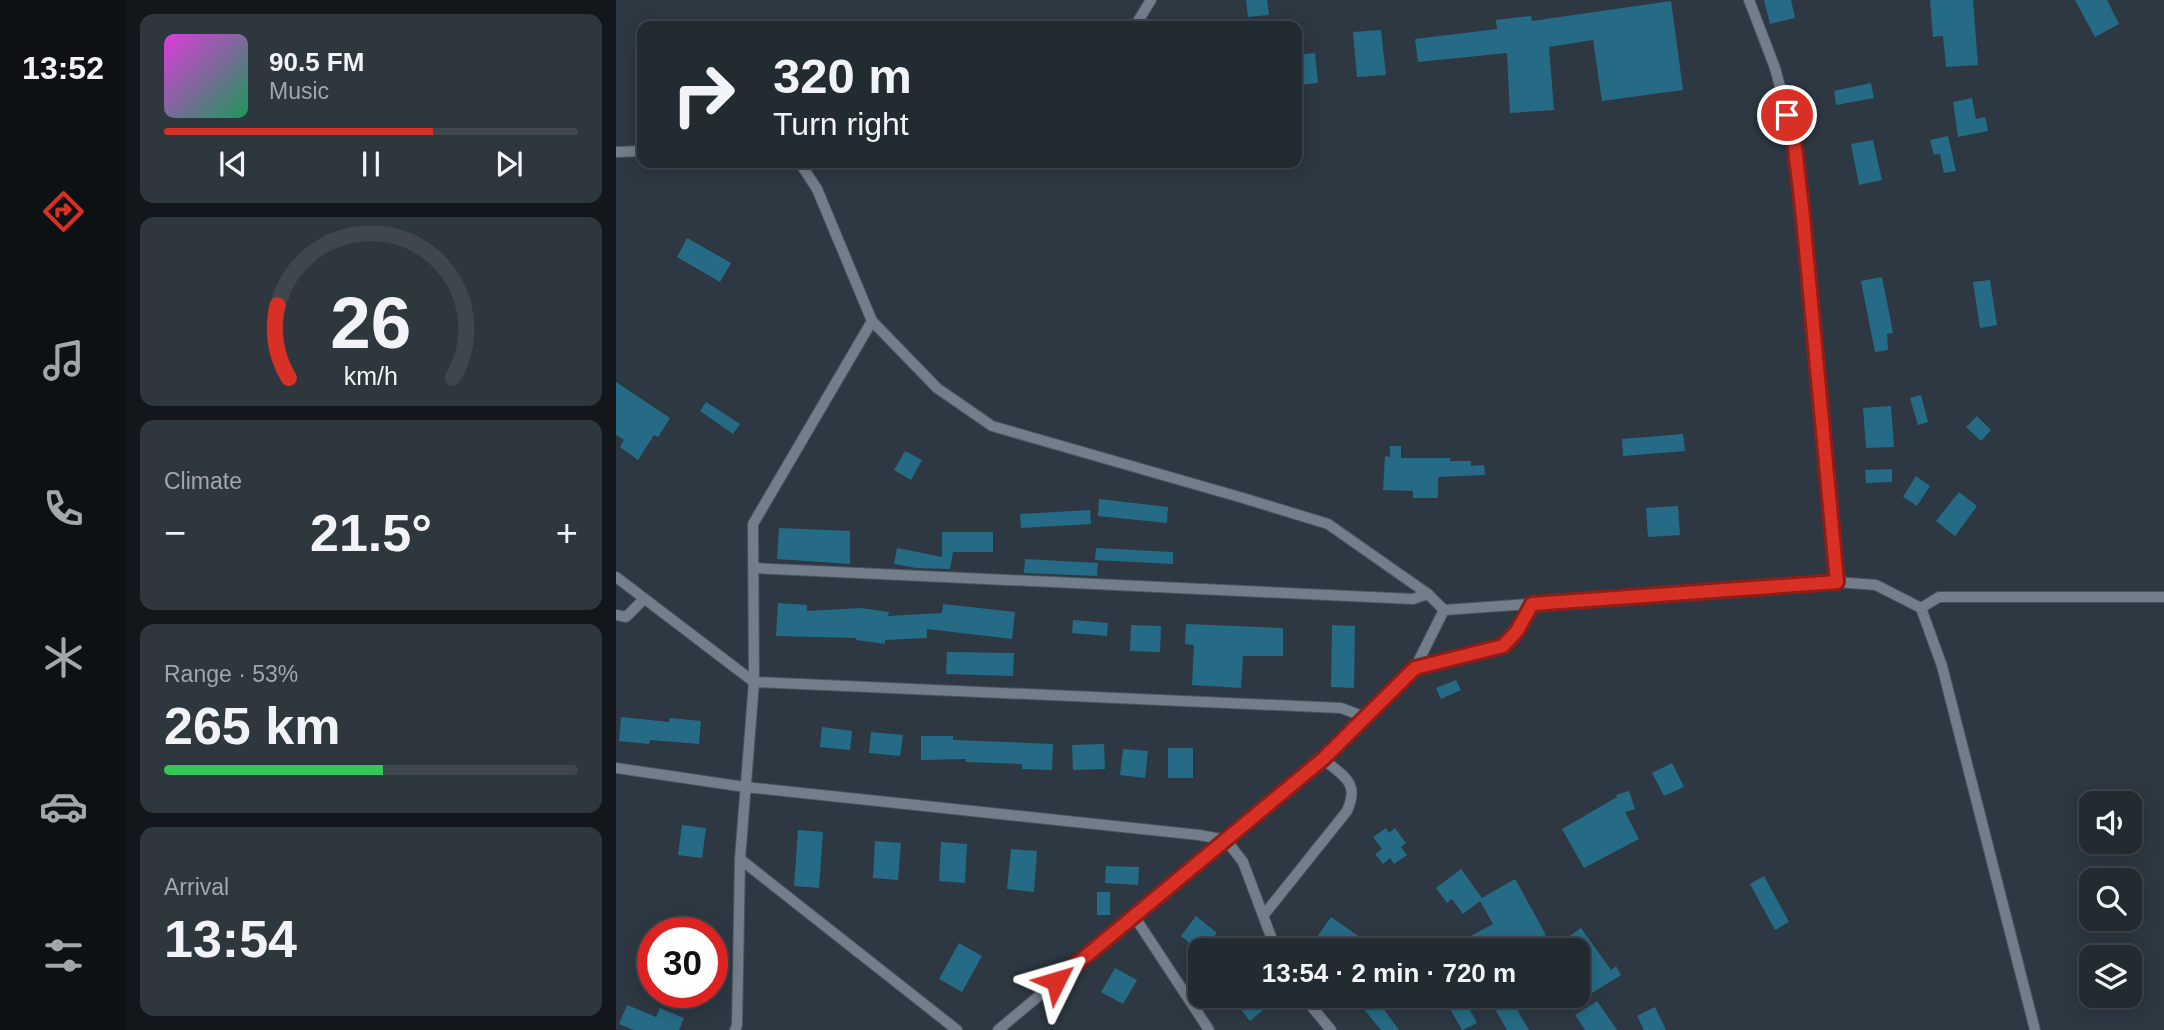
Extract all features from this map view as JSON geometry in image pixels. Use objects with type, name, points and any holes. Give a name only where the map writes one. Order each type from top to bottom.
[{"type":"street","points":[[1138,21],[1151,0]]},
{"type":"street","points":[[1749,0],[1775,68],[1794,139],[1837,582]]},
{"type":"street","points":[[616,152],[637,151]]},
{"type":"street","points":[[803,168],[817,189],[872,321],[937,388],[992,426],[1328,524],[1428,594],[1444,610],[1837,582],[1876,585],[1921,608],[1942,666],[2035,1030]]},
{"type":"street","points":[[735,1030],[740,859],[754,682],[753,524],[872,321]]},
{"type":"street","points":[[753,568],[1413,599],[1428,594]]},
{"type":"street","points":[[616,577],[754,682],[1340,708],[1365,717]]},
{"type":"street","points":[[1921,608],[1940,597],[2164,597]]},
{"type":"street","points":[[616,615],[626,617],[644,599]]},
{"type":"street","points":[[1415,668],[1503,646],[1517,631],[1532,604]]},
{"type":"street","points":[[998,1030],[1323,759],[1415,668],[1444,610]]},
{"type":"street","points":[[1263,916],[1347,811],[1354,797],[1353,788],[1347,779],[1323,759]]},
{"type":"street","points":[[616,768],[745,787],[1185,833],[1226,840],[1243,862],[1271,938]]},
{"type":"street","points":[[740,859],[957,1030]]},
{"type":"street","points":[[1134,916],[1209,1030]]},
{"type":"street","points":[[1313,1008],[1331,1030]]},
{"type":"building","points":[[1246,0],[1267,0],[1269,15],[1248,17]]},
{"type":"building","points":[[1764,0],[1791,0],[1795,18],[1770,24]]},
{"type":"building","points":[[1930,0],[1973,0],[1978,65],[1946,67],[1943,36],[1933,37]]},
{"type":"building","points":[[2075,0],[2107,0],[2119,24],[2095,37]]},
{"type":"building","points":[[1671,1],[1683,90],[1602,101],[1593,40],[1549,47],[1554,110],[1510,113],[1507,53],[1418,62],[1415,39],[1497,29],[1496,20],[1531,16],[1532,21]]},
{"type":"building","points":[[1381,30],[1386,75],[1357,77],[1353,32]]},
{"type":"building","points":[[1315,53],[1318,83],[1302,85],[1302,54]]},
{"type":"building","points":[[1871,83],[1874,98],[1836,105],[1834,91]]},
{"type":"building","points":[[1972,98],[1976,119],[1985,117],[1988,131],[1958,137],[1953,102]]},
{"type":"building","points":[[1948,136],[1956,171],[1944,173],[1940,154],[1934,155],[1930,140]]},
{"type":"building","points":[[1873,140],[1882,180],[1859,185],[1851,144]]},
{"type":"building","points":[[687,238],[731,263],[720,282],[677,257]]},
{"type":"building","points":[[1882,277],[1893,333],[1887,334],[1888,350],[1875,352],[1861,281]]},
{"type":"building","points":[[1990,280],[1997,325],[1980,328],[1973,282]]},
{"type":"building","points":[[616,382],[670,418],[658,437],[654,435],[638,460],[620,447],[624,440],[616,435]]},
{"type":"building","points":[[1921,395],[1928,422],[1918,425],[1910,398]]},
{"type":"building","points":[[706,402],[740,424],[733,434],[700,411]]},
{"type":"building","points":[[1891,406],[1894,447],[1866,448],[1863,408]]},
{"type":"building","points":[[1977,416],[1991,430],[1981,441],[1966,427]]},
{"type":"building","points":[[1683,434],[1685,451],[1623,456],[1622,439]]},
{"type":"building","points":[[1390,446],[1401,446],[1401,458],[1471,461],[1471,466],[1484,465],[1485,475],[1438,477],[1438,498],[1413,498],[1413,491],[1383,490],[1385,456],[1390,457]]},
{"type":"building","points":[[905,451],[922,460],[911,480],[894,470]]},
{"type":"building","points":[[1892,469],[1892,482],[1866,483],[1865,470]]},
{"type":"building","points":[[1916,476],[1930,486],[1917,506],[1903,497]]},
{"type":"building","points":[[1959,492],[1977,506],[1955,536],[1936,521]]},
{"type":"building","points":[[1099,499],[1168,507],[1167,523],[1098,516]]},
{"type":"building","points":[[1678,506],[1680,535],[1648,537],[1646,508]]},
{"type":"building","points":[[1090,510],[1091,524],[1021,528],[1020,514]]},
{"type":"building","points":[[779,528],[850,531],[850,564],[777,559]]},
{"type":"building","points":[[942,532],[993,532],[993,552],[953,552],[950,569],[894,564],[897,548],[942,557]]},
{"type":"building","points":[[1096,548],[1173,552],[1173,564],[1095,560]]},
{"type":"building","points":[[1025,559],[1098,563],[1097,576],[1024,573]]},
{"type":"building","points":[[778,603],[807,605],[807,611],[861,608],[889,612],[888,616],[942,613],[943,604],[1015,612],[1012,639],[927,629],[927,638],[885,640],[885,644],[856,638],[776,636]]},
{"type":"building","points":[[1073,620],[1108,623],[1107,636],[1072,633]]},
{"type":"building","points":[[1186,624],[1283,628],[1283,656],[1243,656],[1241,688],[1192,685],[1194,645],[1185,644]]},
{"type":"building","points":[[1131,625],[1161,626],[1160,652],[1130,651]]},
{"type":"building","points":[[1332,625],[1355,626],[1354,688],[1331,687]]},
{"type":"building","points":[[947,652],[1014,653],[1013,676],[946,674]]},
{"type":"building","points":[[1456,680],[1461,690],[1441,699],[1436,688]]},
{"type":"building","points":[[621,717],[669,722],[670,718],[701,721],[699,744],[650,740],[649,744],[619,741]]},
{"type":"building","points":[[822,727],[852,731],[850,750],[820,747]]},
{"type":"building","points":[[871,732],[903,735],[900,756],[869,753]]},
{"type":"building","points":[[921,736],[1053,744],[1052,770],[1022,769],[1022,764],[966,762],[966,759],[921,760]]},
{"type":"building","points":[[1104,744],[1105,769],[1073,770],[1072,745]]},
{"type":"building","points":[[1168,748],[1193,748],[1193,778],[1168,778]]},
{"type":"building","points":[[1123,749],[1148,751],[1145,778],[1120,775]]},
{"type":"building","points":[[1672,763],[1684,787],[1664,796],[1652,773]]},
{"type":"building","points":[[1629,791],[1635,809],[1625,812],[1639,839],[1584,868],[1562,829],[1617,797],[1616,795]]},
{"type":"building","points":[[682,825],[706,828],[702,858],[678,855]]},
{"type":"building","points":[[1386,828],[1389,833],[1395,828],[1406,843],[1401,847],[1407,855],[1394,864],[1390,858],[1383,864],[1375,854],[1382,849],[1373,837]]},
{"type":"building","points":[[798,830],[823,832],[819,888],[794,886]]},
{"type":"building","points":[[875,841],[901,843],[898,880],[873,878]]},
{"type":"building","points":[[941,842],[967,844],[965,883],[939,881]]},
{"type":"building","points":[[1011,849],[1037,851],[1034,892],[1007,889]]},
{"type":"building","points":[[1106,866],[1139,867],[1138,885],[1105,883]]},
{"type":"building","points":[[1461,869],[1482,898],[1515,879],[1546,935],[1541,938],[1467,938],[1493,924],[1480,901],[1463,914],[1452,899],[1447,903],[1436,888]]},
{"type":"building","points":[[1764,876],[1789,922],[1775,930],[1750,884]]},
{"type":"building","points":[[1097,892],[1110,892],[1110,915],[1097,915]]},
{"type":"building","points":[[1196,916],[1217,933],[1213,938],[1188,938],[1188,942],[1181,936]]},
{"type":"building","points":[[1331,917],[1361,938],[1318,938]]},
{"type":"building","points":[[1581,928],[1588,938],[1567,938]]},
{"type":"building","points":[[1590,941],[1611,970],[1616,966],[1621,975],[1590,994]]},
{"type":"building","points":[[959,943],[982,956],[962,992],[939,979]]},
{"type":"building","points":[[1115,968],[1137,980],[1123,1004],[1101,992]]},
{"type":"building","points":[[1597,1001],[1617,1030],[1585,1030],[1575,1015],[1590,1008]]},
{"type":"building","points":[[627,1005],[656,1017],[660,1008],[684,1018],[679,1030],[634,1030],[619,1024]]},
{"type":"building","points":[[1655,1007],[1666,1030],[1644,1030],[1637,1016]]},
{"type":"building","points":[[1240,1008],[1266,1008],[1250,1021]]},
{"type":"building","points":[[1363,1008],[1383,1008],[1399,1030],[1381,1030]]},
{"type":"building","points":[[1450,1008],[1469,1008],[1477,1023],[1462,1030]]},
{"type":"building","points":[[1494,1008],[1516,1008],[1529,1030],[1507,1030]]},
{"type":"route","points":[[1056,981],[1323,759],[1415,668],[1503,646],[1517,631],[1532,604],[1837,582],[1803,217],[1794,139],[1787,115]]}]
